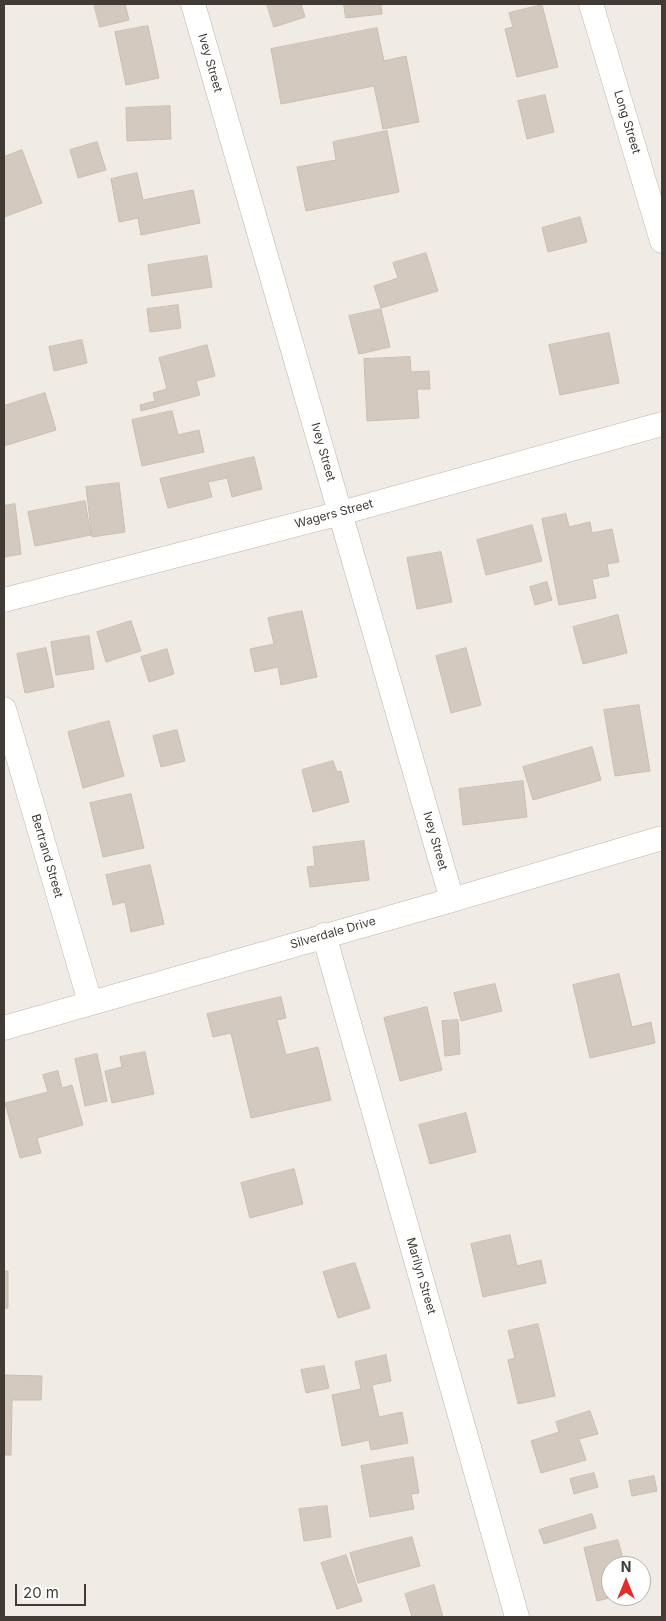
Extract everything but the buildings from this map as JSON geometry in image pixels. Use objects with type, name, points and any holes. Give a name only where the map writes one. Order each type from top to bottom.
[{"type":"street","name":"Ivey Street","points":[[193,4],[452,900]]},
{"type":"street","name":"Long Street","points":[[591,4],[662,241]]},
{"type":"street","name":"Wagers Street","points":[[4,600],[341,513],[662,424]]},
{"type":"street","name":"Bertrand Street","points":[[4,709],[90,1002]]},
{"type":"street","name":"Silverdale Drive","points":[[4,1028],[662,838]]},
{"type":"street","name":"Marilyn Street","points":[[324,936],[517,1617]]}]
